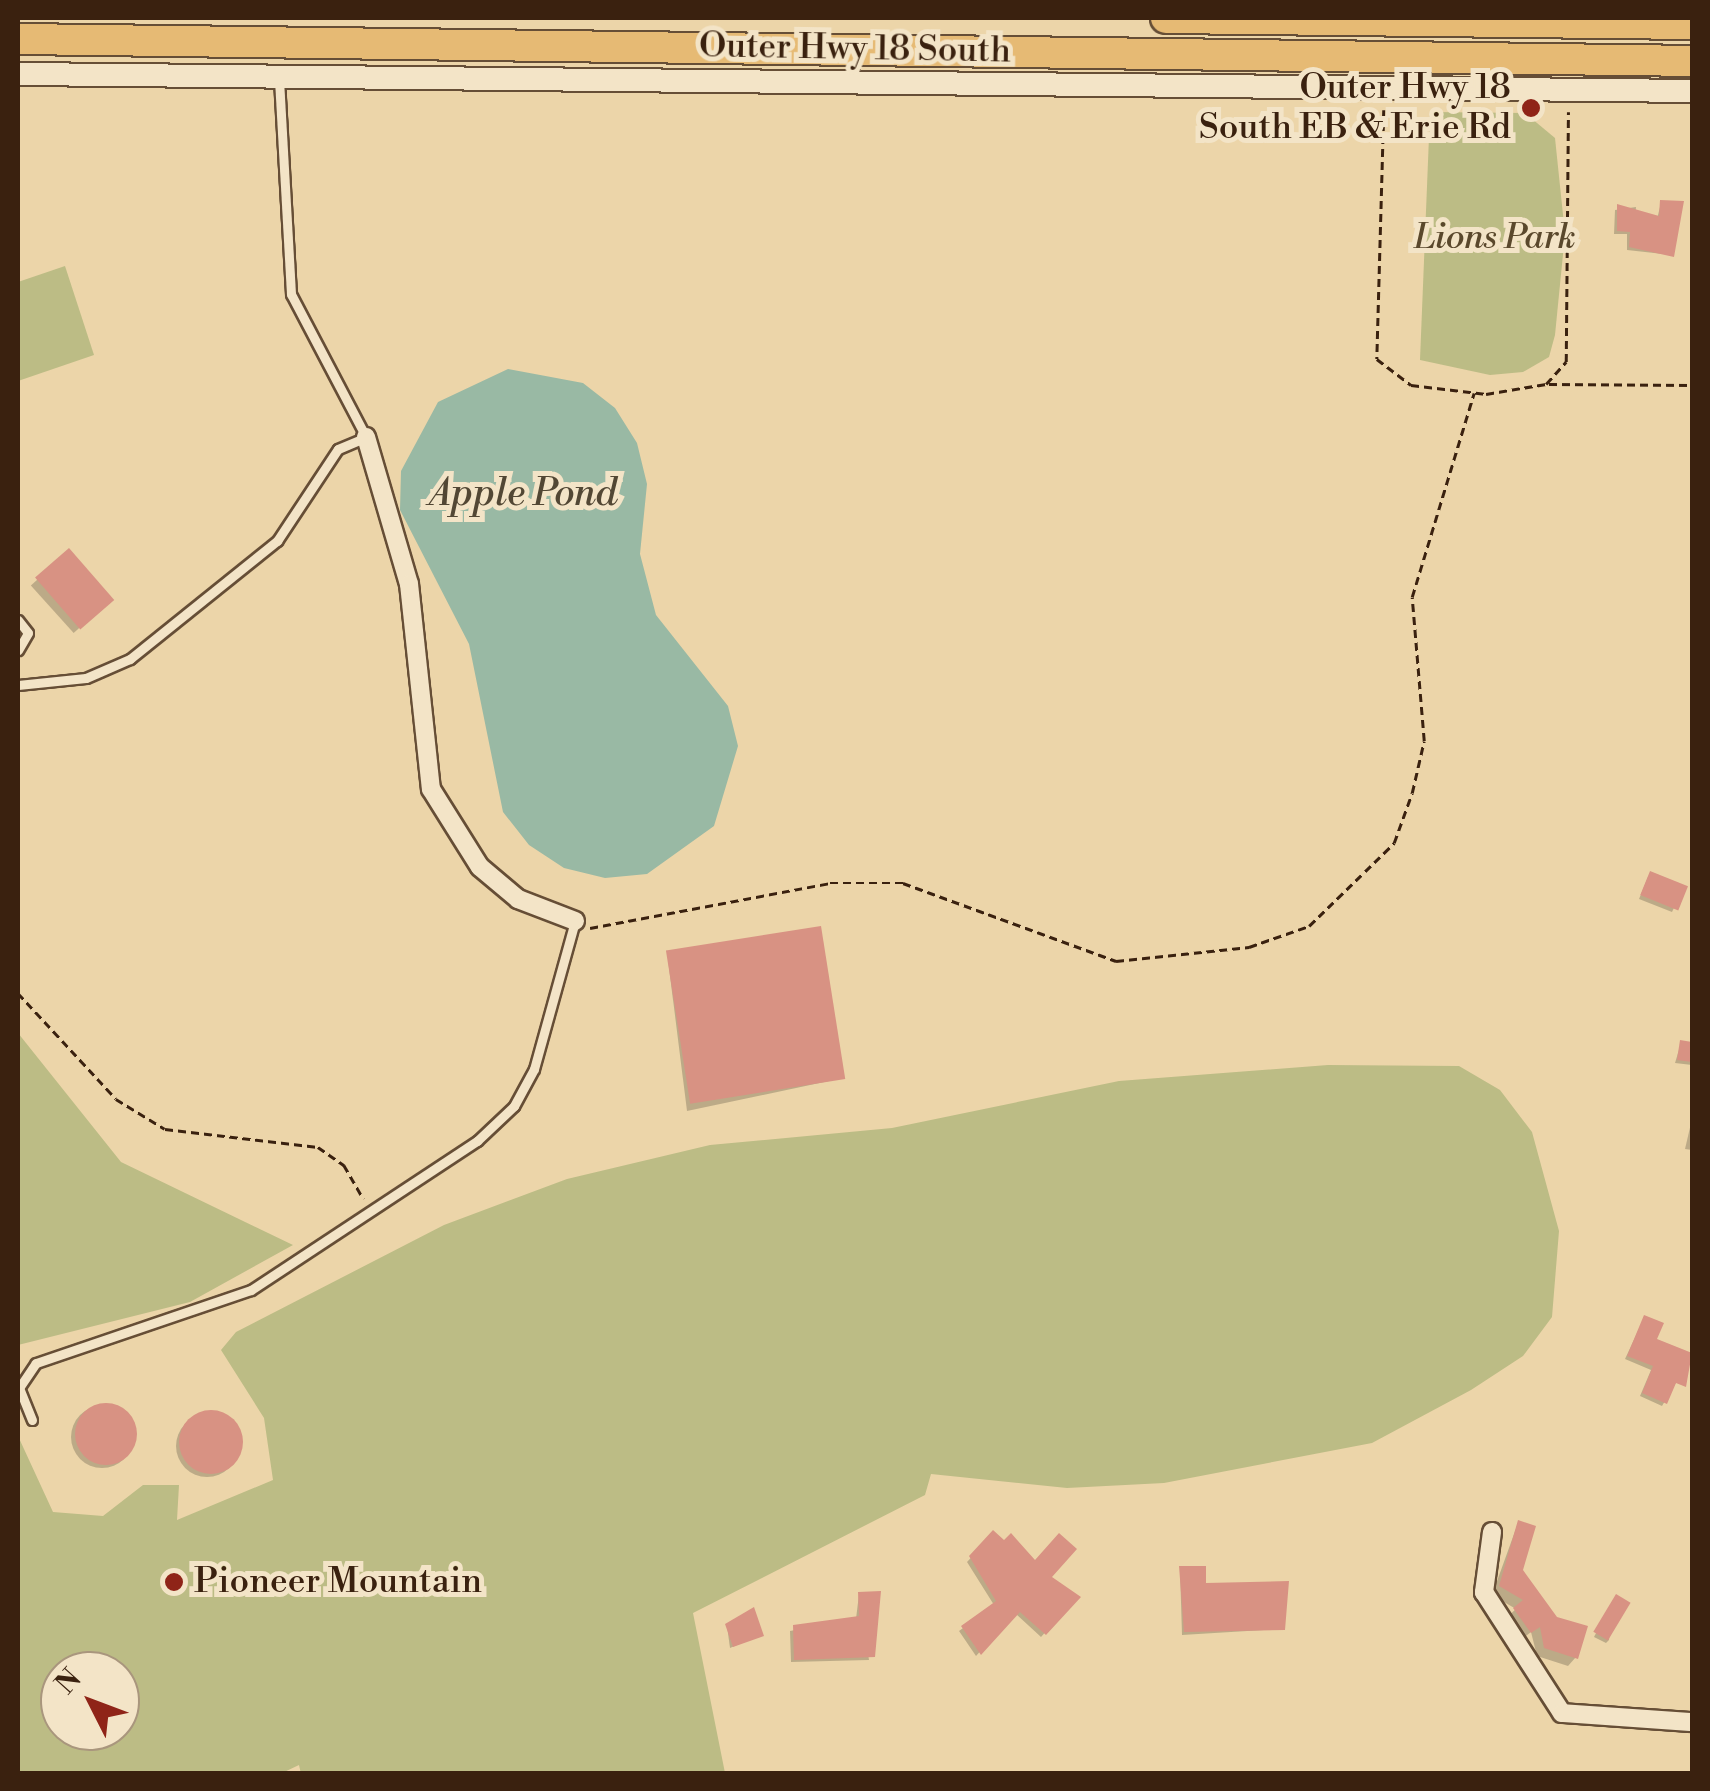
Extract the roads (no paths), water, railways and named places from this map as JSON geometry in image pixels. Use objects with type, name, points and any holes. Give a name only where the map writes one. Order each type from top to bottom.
[{"type":"main road","points":[[1166,18],[1692,24]]},
{"type":"main road","points":[[18,40],[1692,61]]},
{"type":"street","name":"Outer Hwy 18 South","points":[[18,74],[1692,91]]},
{"type":"street","points":[[366,436],[409,584],[431,789],[480,867],[518,899],[575,921]]},
{"type":"street","points":[[1492,1532],[1484,1592],[1562,1712],[1692,1722]]},
{"type":"lane","points":[[18,685],[86,678],[130,659],[277,541],[338,449],[366,436],[291,294],[279,76]]},
{"type":"lane","points":[[18,620],[28,633],[18,650]]},
{"type":"lane","points":[[32,1420],[19,1388],[36,1363],[210,1309],[370,1209],[514,1106],[534,1068],[575,921]]},
{"type":"water","name":"Apple Pond","points":[[508,369],[583,383],[615,408],[637,443],[647,484],[640,554],[656,615],[728,706],[738,746],[714,826],[647,874],[605,878],[564,868],[529,845],[503,812],[469,644],[400,510],[401,471],[438,402]]},
{"type":"place","name":"Outer Hwy 18 South EB & Erie Rd","points":[[1531,108]]},
{"type":"place","name":"Pioneer Mountain","points":[[174,1582]]},
{"type":"park label","name":"Lions Park","points":[[1495,238]]}]
